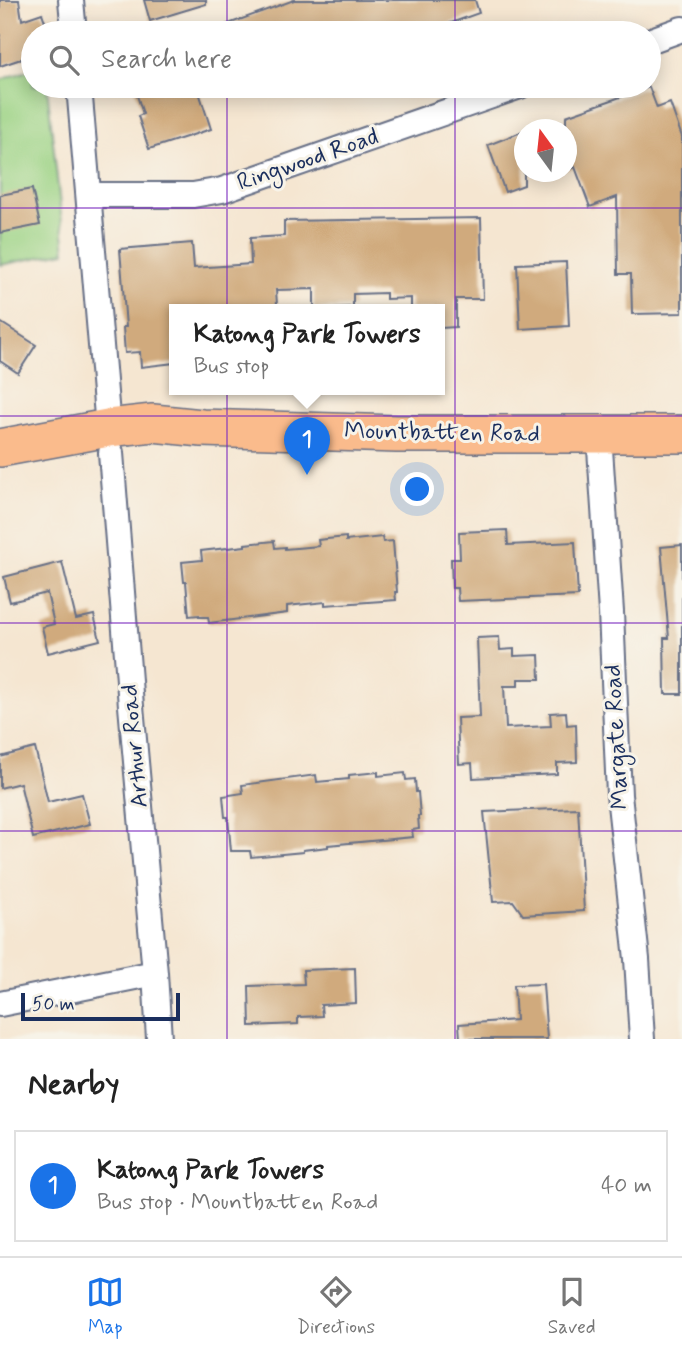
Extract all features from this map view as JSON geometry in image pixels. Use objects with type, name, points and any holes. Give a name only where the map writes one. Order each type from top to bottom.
[{"type":"main road","name":"Mountbatten Road","points":[[0,448],[110,441],[158,445],[202,428],[397,434],[682,434]]},
{"type":"main road","name":"Mountbatten Road","points":[[0,474],[110,441]]},
{"type":"street","points":[[71,0],[73,21]]},
{"type":"street","points":[[661,37],[682,29]]},
{"type":"street","name":"Arthur Road","points":[[80,98],[159,1039]]},
{"type":"street","name":"Ringwood Road","points":[[89,195],[193,195],[222,190],[486,98]]},
{"type":"street","name":"Margate Road","points":[[599,434],[611,612],[619,795],[637,959],[642,1039]]},
{"type":"street","points":[[0,1004],[155,973]]},
{"type":"green space","points":[[21,73],[21,98],[48,98],[65,252],[0,265],[0,80]]},
{"type":"building","points":[[0,0],[19,0],[22,20],[42,13],[45,21],[21,21],[21,59],[0,66]]},
{"type":"building","points":[[144,0],[206,0],[206,4],[150,21]]},
{"type":"building","points":[[294,0],[475,0],[479,13],[457,21],[236,21]]},
{"type":"building","points":[[138,98],[201,98],[211,129],[149,149],[138,116],[143,114]]},
{"type":"building","points":[[618,98],[653,98],[657,108],[670,103],[682,137],[682,313],[632,314],[631,274],[618,274],[617,197],[590,207],[577,172],[577,119],[566,119],[566,116]]},
{"type":"building","points":[[514,135],[514,182],[524,182],[524,185],[505,192],[488,145]]},
{"type":"building","points":[[32,189],[40,225],[0,233],[0,195]]},
{"type":"building","points":[[481,218],[483,299],[456,299],[456,327],[445,328],[445,304],[411,304],[411,298],[386,299],[386,293],[353,294],[353,304],[314,304],[314,289],[276,290],[277,304],[169,304],[169,364],[141,367],[140,352],[125,353],[123,327],[126,327],[120,249],[192,243],[194,268],[251,264],[250,238],[284,236],[284,221]]},
{"type":"building","points":[[566,262],[569,326],[520,329],[517,264]]},
{"type":"building","points":[[0,322],[36,345],[18,373],[0,361]]},
{"type":"building","points":[[507,530],[508,545],[575,542],[578,596],[458,601],[457,588],[452,588],[451,559],[460,559],[459,532]]},
{"type":"building","points":[[346,537],[346,541],[382,537],[383,542],[393,541],[396,600],[287,606],[287,613],[209,623],[208,617],[189,616],[182,562],[202,560],[201,551],[274,541],[275,548],[319,546],[318,540]]},
{"type":"building","points":[[682,545],[682,694],[665,694],[664,638],[669,638],[661,547]]},
{"type":"building","points":[[62,562],[76,619],[94,615],[100,640],[48,653],[42,627],[54,624],[47,593],[10,602],[4,577]]},
{"type":"building","points":[[499,637],[500,650],[514,649],[514,656],[539,655],[540,679],[518,679],[518,686],[504,686],[506,728],[551,726],[550,713],[566,712],[567,725],[576,724],[577,762],[557,763],[557,774],[473,778],[472,763],[459,764],[457,718],[480,717],[477,638]]},
{"type":"building","points":[[35,748],[48,802],[82,794],[90,824],[33,838],[20,783],[0,788],[0,757]]},
{"type":"building","points":[[378,772],[378,776],[405,773],[406,780],[415,779],[420,816],[419,829],[412,830],[413,837],[328,845],[303,852],[251,857],[250,851],[231,851],[223,796],[243,793],[242,785],[316,775],[317,782],[349,779],[349,775]]},
{"type":"building","points":[[578,808],[584,911],[523,915],[513,901],[493,902],[484,812]]},
{"type":"building","points":[[355,968],[356,1003],[321,1005],[322,1016],[298,1017],[298,1024],[250,1026],[249,986],[304,984],[303,970]]},
{"type":"building","points":[[543,984],[547,1039],[460,1039],[459,1024],[516,1020],[514,985]]},
{"type":"place","name":"Katong Park Towers","points":[[307,475]]}]
